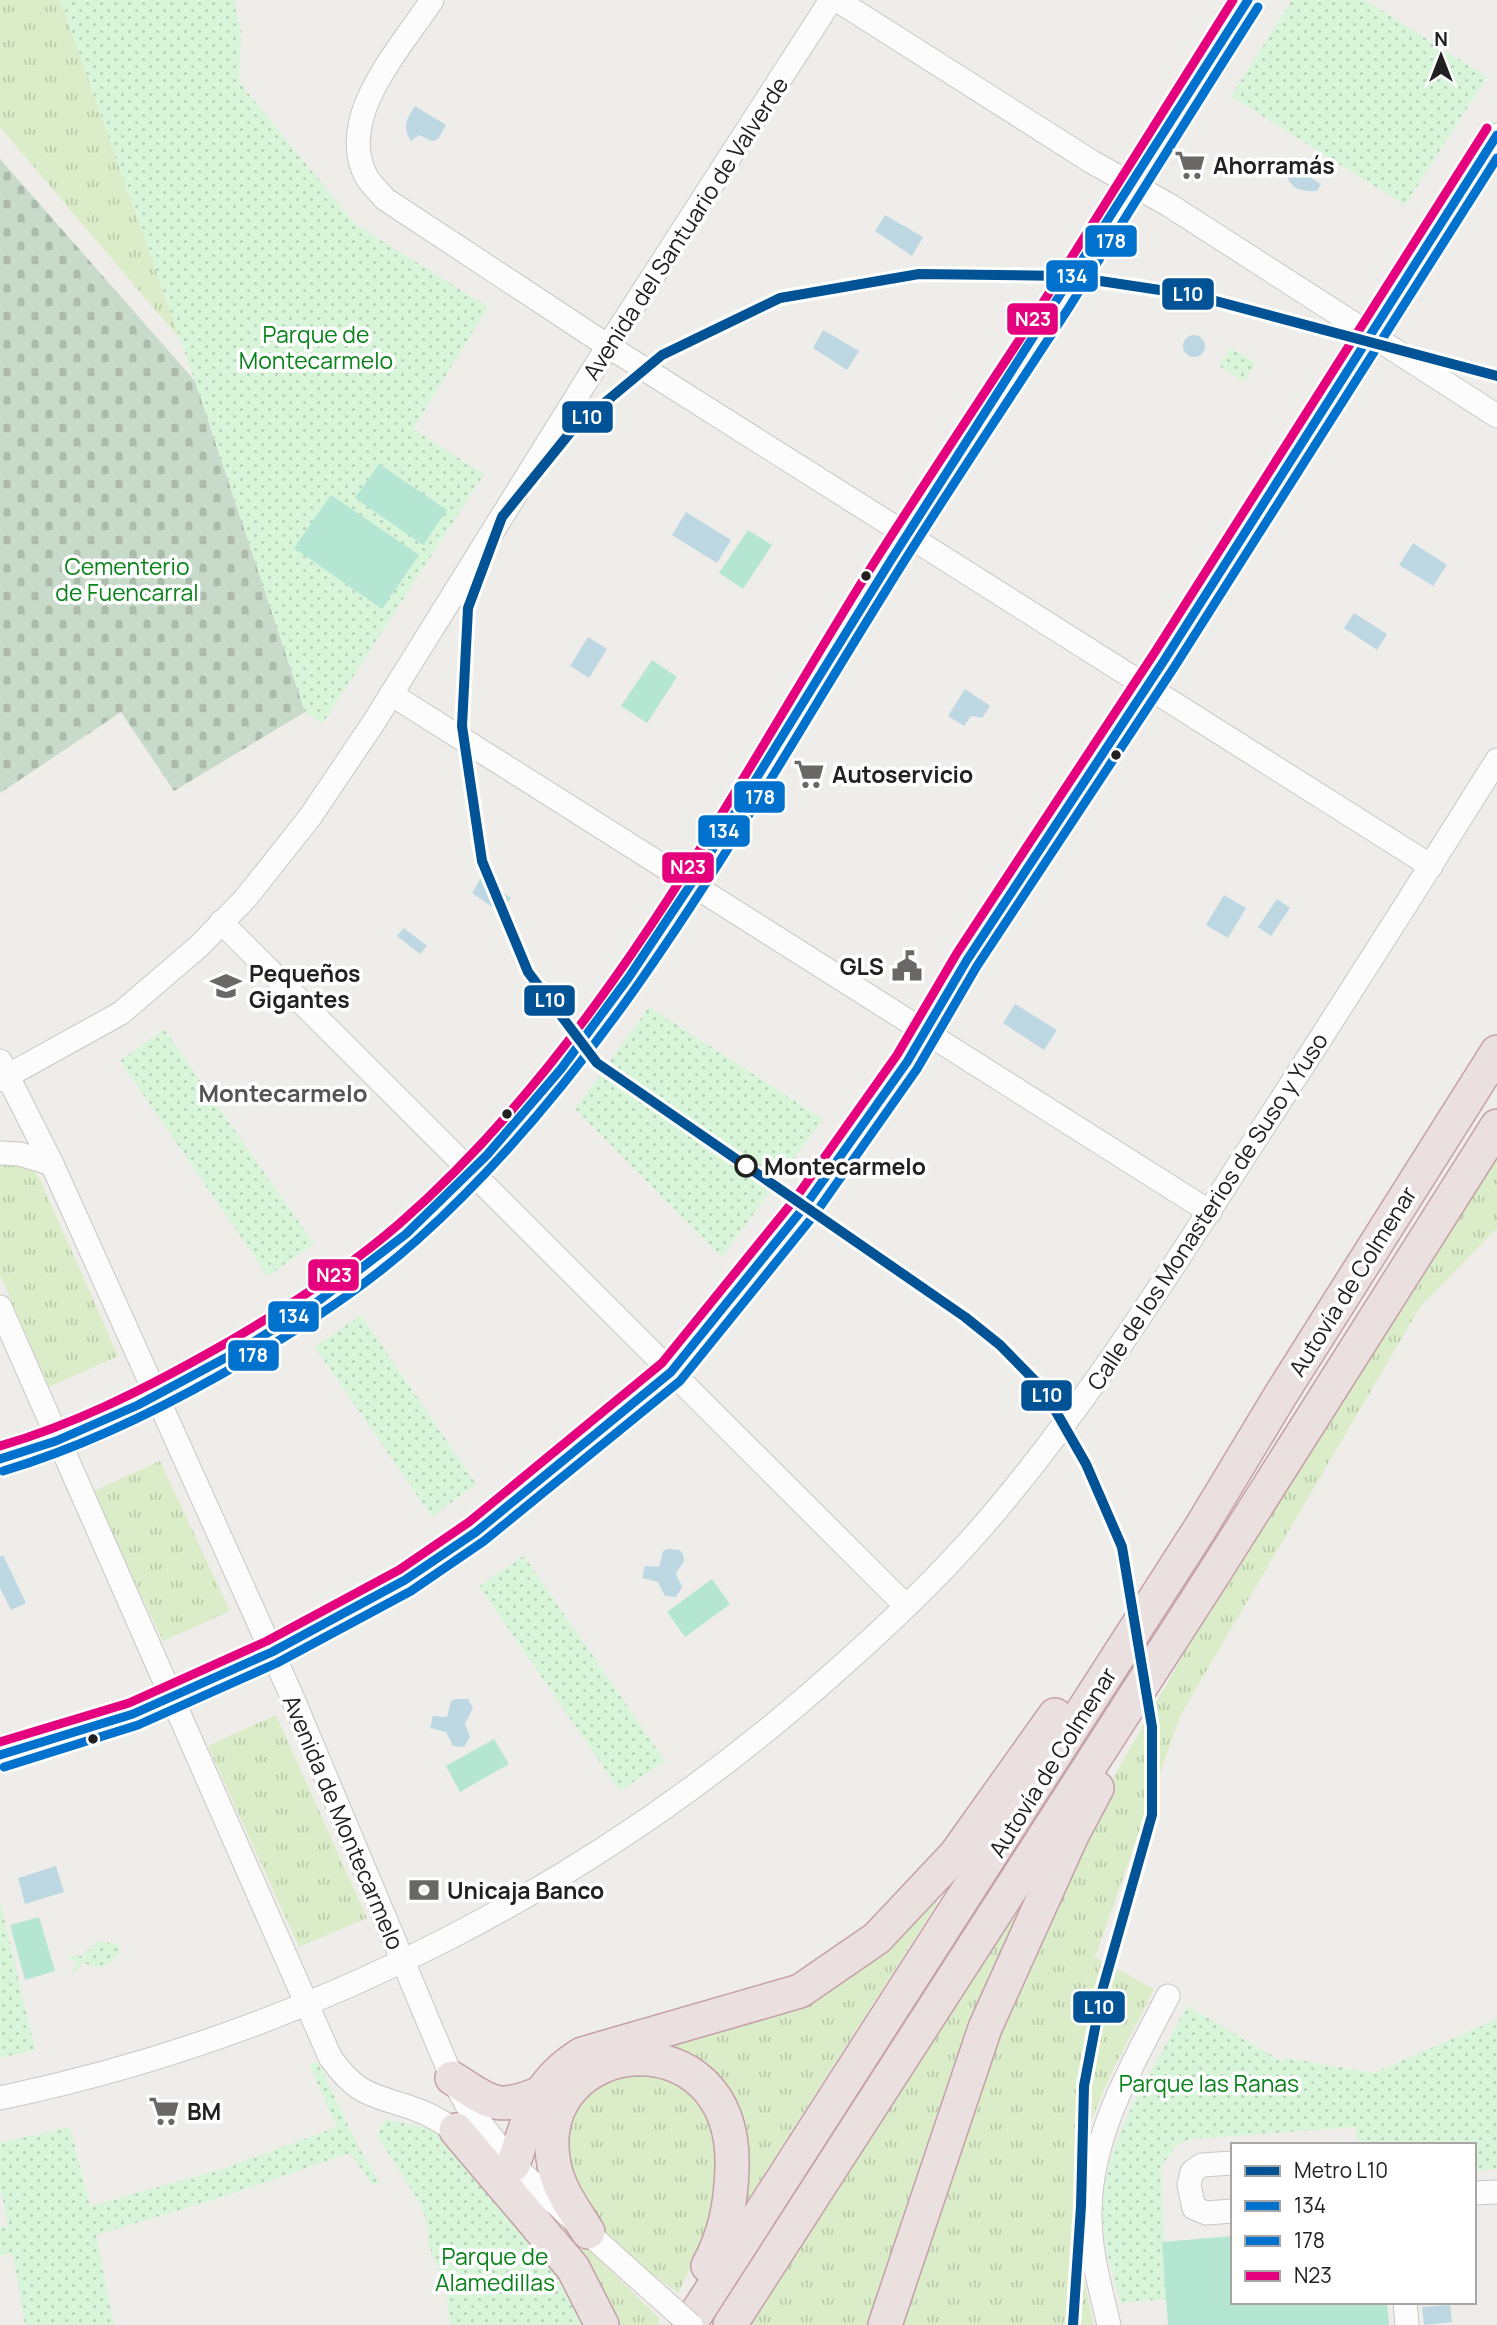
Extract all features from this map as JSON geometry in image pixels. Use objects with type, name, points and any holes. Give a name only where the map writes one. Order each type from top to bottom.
[{"type":"highway","name":"Autovía de Colmenar","points":[[690,2325],[1172,1573],[1497,1052]]},
{"type":"highway","name":"Autovía de Colmenar","points":[[730,2325],[1211,1578],[1497,1126]]},
{"type":"highway","points":[[513,2165],[538,2094],[566,2064],[582,2054],[800,1992],[877,1938],[956,1854],[1027,1756],[1188,1516],[1280,1396]]},
{"type":"highway","points":[[885,2325],[985,2028],[1072,1835],[1211,1578]]},
{"type":"highway","points":[[588,2232],[566,2197],[555,2168],[551,2141],[555,2116],[567,2094],[583,2078],[602,2067],[627,2059],[650,2057],[692,2073],[708,2088],[730,2127],[731,2199],[717,2249],[676,2325]]},
{"type":"highway","points":[[452,2078],[498,2104],[514,2104],[538,2094]]},
{"type":"highway","points":[[456,2130],[573,2268],[602,2325]]},
{"type":"street","points":[[432,0],[371,92],[361,112],[359,153],[368,178],[384,199],[906,536],[1147,685],[1431,866]]},
{"type":"street","name":"Avenida del Santuario de Valverde","points":[[3,1073],[121,1013],[198,947],[245,899],[310,817],[391,694],[608,346],[831,0]]},
{"type":"street","points":[[837,0],[1497,416]]},
{"type":"street","points":[[0,1459],[57,1440],[156,1396],[319,1301],[391,1244],[469,1171],[553,1079],[624,985],[691,883],[906,536],[1248,0]]},
{"type":"street","points":[[0,1755],[94,1727],[171,1697],[272,1652],[405,1580],[476,1532],[671,1373],[805,1206],[907,1062],[1497,135]]},
{"type":"street","points":[[391,694],[1210,1213]]},
{"type":"street","name":"Calle de los Monasterios de Suso y Yuso","points":[[0,2098],[49,2088],[209,2041],[307,2004],[402,1962],[524,1899],[665,1809],[768,1731],[906,1606],[995,1513],[1071,1416],[1210,1213],[1497,760]]},
{"type":"street","points":[[221,922],[906,1606]]},
{"type":"street","name":"Avenida de Montecarmelo","points":[[3,1073],[51,1164],[272,1652],[452,2078],[468,2107],[513,2165]]},
{"type":"street","points":[[0,1153],[20,1154],[51,1164]]},
{"type":"street","name":"Avenida de Montecarmelo","points":[[0,1307],[330,2057],[350,2083],[380,2101],[418,2110],[513,2165],[690,2325]]},
{"type":"street","points":[[1109,2325],[1091,2233],[1093,2174],[1103,2132],[1117,2096],[1168,1996]]},
{"type":"street","points":[[1231,2162],[1202,2165],[1192,2172],[1189,2185],[1194,2208],[1206,2213],[1231,2211]]},
{"type":"street","points":[[1476,2193],[1497,2192]]},
{"type":"street","points":[[1405,2304],[1407,2325]]},
{"type":"green space","points":[[0,0],[60,0],[180,339],[0,127]]},
{"type":"green space","name":"Parque de Montecarmelo","points":[[60,0],[234,0],[241,31],[239,82],[355,224],[488,307],[413,429],[484,474],[323,723],[305,712],[195,381]]},
{"type":"green space","points":[[1292,0],[1365,0],[1487,77],[1405,205],[1231,96]]},
{"type":"green space","name":"Cementerio de Fuencarral","points":[[0,159],[195,381],[305,712],[174,791],[121,712],[0,793]]},
{"type":"green space","points":[[1230,348],[1256,363],[1244,382],[1219,366]]},
{"type":"green space","points":[[379,464],[447,510],[423,545],[355,498]]},
{"type":"green space","points":[[331,495],[419,555],[382,609],[294,548]]},
{"type":"green space","points":[[748,530],[772,545],[743,589],[719,573]]},
{"type":"green space","points":[[652,660],[677,677],[647,723],[621,706]]},
{"type":"green space","points":[[649,1007],[823,1119],[722,1257],[575,1109]]},
{"type":"green space","points":[[164,1029],[314,1244],[268,1276],[120,1061]]},
{"type":"green space","points":[[1497,1157],[1497,1228],[1420,1307],[1181,1714],[1095,1957],[1154,1989],[1114,2068],[1091,2122],[1078,2179],[1078,2239],[1094,2325],[895,2325],[982,2068],[1098,1805],[1219,1592]]},
{"type":"green space","points":[[0,1159],[29,1166],[39,1177],[118,1356],[49,1387],[0,1275]]},
{"type":"green space","points":[[361,1315],[476,1484],[432,1517],[315,1347]]},
{"type":"green space","points":[[160,1461],[230,1611],[163,1641],[92,1492]]},
{"type":"green space","points":[[524,1556],[665,1761],[620,1791],[479,1586]]},
{"type":"green space","points":[[712,1579],[730,1604],[685,1637],[667,1612]]},
{"type":"green space","points":[[276,1715],[367,1918],[299,1947],[208,1746]]},
{"type":"green space","points":[[494,1739],[509,1764],[460,1792],[446,1766]]},
{"type":"green space","points":[[1042,1869],[876,2325],[748,2325]]},
{"type":"green space","points":[[937,1895],[936,1905],[743,2207],[744,2164],[663,2047],[768,2012]]},
{"type":"green space","points":[[0,1901],[35,2050],[0,2058]]},
{"type":"green space","points":[[39,1917],[55,1971],[25,1980],[10,1925]]},
{"type":"green space","points":[[99,1941],[119,1945],[120,1953],[103,1966],[83,1962],[76,1972],[72,1970],[77,1962],[69,1959],[69,1955],[81,1956]]},
{"type":"green space","name":"Parque las Ranas","points":[[1187,2006],[1283,2062],[1286,2058],[1374,2073],[1497,2019],[1497,2169],[1476,2171],[1476,2143],[1364,2143],[1357,2139],[1356,2127],[1192,2139],[1178,2144],[1161,2166],[1166,2299],[1120,2303],[1104,2234],[1103,2203],[1116,2143],[1142,2087]]},
{"type":"green space","points":[[318,2062],[358,2146],[380,2183],[373,2185],[350,2153],[223,2197],[96,2235],[114,2325],[25,2325],[13,2254],[0,2255],[0,2227],[8,2225],[0,2187],[0,2143],[70,2127],[90,2206],[219,2170],[337,2127],[309,2065]]},
{"type":"green space","points":[[619,2071],[684,2077],[718,2130],[715,2216],[678,2293],[605,2239],[573,2198],[565,2126],[571,2107]]},
{"type":"green space","name":"Parque de Alamedillas","points":[[385,2119],[436,2130],[461,2151],[555,2260],[591,2325],[450,2325],[446,2290],[429,2245],[428,2228],[421,2205],[377,2135]]},
{"type":"green space","points":[[537,2199],[660,2319],[657,2325],[610,2325]]},
{"type":"green space","points":[[1231,2236],[1231,2304],[1387,2304],[1389,2325],[1168,2325],[1162,2242]]},
{"type":"water","points":[[415,106],[446,125],[438,139],[432,141],[419,135],[411,141],[407,123]]},
{"type":"water","points":[[1288,164],[1321,184],[1317,191],[1304,191],[1292,185],[1284,169]]},
{"type":"water","points":[[885,215],[923,237],[912,256],[875,231]]},
{"type":"water","points":[[823,330],[859,351],[847,370],[813,348]]},
{"type":"water","points":[[1194,335],[1204,342],[1205,346],[1198,356],[1194,357],[1184,350],[1183,346],[1190,336]]},
{"type":"water","points":[[686,512],[731,540],[717,563],[672,535]]},
{"type":"water","points":[[1413,543],[1447,565],[1433,586],[1399,565]]},
{"type":"water","points":[[1354,613],[1387,634],[1377,650],[1344,628]]},
{"type":"water","points":[[588,637],[607,649],[589,678],[570,666]]},
{"type":"water","points":[[965,689],[990,706],[982,718],[971,716],[964,726],[948,716]]},
{"type":"water","points":[[481,878],[511,898],[501,913],[472,893]]},
{"type":"water","points":[[1224,895],[1246,908],[1228,938],[1206,925]]},
{"type":"water","points":[[1277,899],[1290,908],[1271,936],[1258,927]]},
{"type":"water","points":[[404,928],[427,946],[420,954],[397,936]]},
{"type":"water","points":[[1015,1004],[1057,1030],[1044,1050],[1003,1023]]},
{"type":"water","points":[[680,1550],[684,1557],[676,1574],[682,1587],[676,1597],[665,1596],[658,1582],[642,1578],[645,1566],[659,1567],[663,1551]]},
{"type":"water","points":[[3,1555],[26,1603],[11,1610],[0,1588],[0,1557]]},
{"type":"water","points":[[468,1699],[473,1708],[465,1724],[470,1737],[464,1747],[453,1746],[446,1732],[430,1728],[433,1716],[447,1717],[451,1701]]},
{"type":"water","points":[[56,1866],[64,1892],[25,1904],[18,1878]]},
{"type":"water","points":[[1450,2305],[1452,2322],[1424,2325],[1422,2307]]},
{"type":"metro line","name":"L10","points":[[1073,2325],[1081,2206],[1084,2086],[1102,1991],[1152,1815],[1152,1727],[1122,1547],[1086,1464],[1043,1389],[1000,1345],[965,1317],[597,1063],[528,972],[482,861],[462,726],[468,608],[502,517],[573,429],[662,355],[780,298],[919,274],[1067,276],[1193,295],[1497,376]]},
{"type":"transit line","name":"N23","points":[[0,1446],[79,1418],[130,1395],[230,1341],[305,1294],[353,1261],[399,1224],[470,1156],[536,1082],[653,923],[860,585],[1025,331],[1233,0]]},
{"type":"transit line","name":"134","points":[[0,1459],[56,1441],[138,1405],[242,1349],[317,1302],[406,1234],[487,1155],[561,1069],[629,977],[693,881],[891,560],[1248,0]]},
{"type":"transit line","name":"178","points":[[3,1471],[87,1441],[168,1403],[272,1345],[322,1313],[371,1278],[417,1240],[489,1170],[555,1095],[616,1015],[728,849],[907,556],[1068,309],[1258,7]]},
{"type":"transit line","name":"N23","points":[[0,1742],[129,1703],[267,1641],[399,1570],[469,1522],[662,1363],[795,1199],[897,1055],[957,953],[1155,652],[1487,128]]},
{"type":"transit line","name":"134","points":[[0,1755],[133,1714],[272,1652],[405,1580],[476,1532],[671,1372],[805,1206],[907,1062],[967,960],[1165,659],[1497,135]]},
{"type":"transit line","name":"178","points":[[4,1767],[138,1725],[277,1663],[411,1591],[484,1541],[680,1381],[815,1214],[917,1069],[977,966],[1175,666],[1497,158]]},
{"type":"place","name":"Ahorramás","points":[[1190,165]]},
{"type":"place","name":"Autoservicio","points":[[809,774]]},
{"type":"place","name":"GLS","points":[[907,966]]},
{"type":"place","name":"Pequeños Gigantes","points":[[226,986]]},
{"type":"place","name":"Montecarmelo","points":[[746,1166]]},
{"type":"place","name":"Unicaja Banco","points":[[424,1890]]},
{"type":"place","name":"BM","points":[[164,2111]]},
{"type":"district","name":"Montecarmelo","points":[[283,1092]]}]
